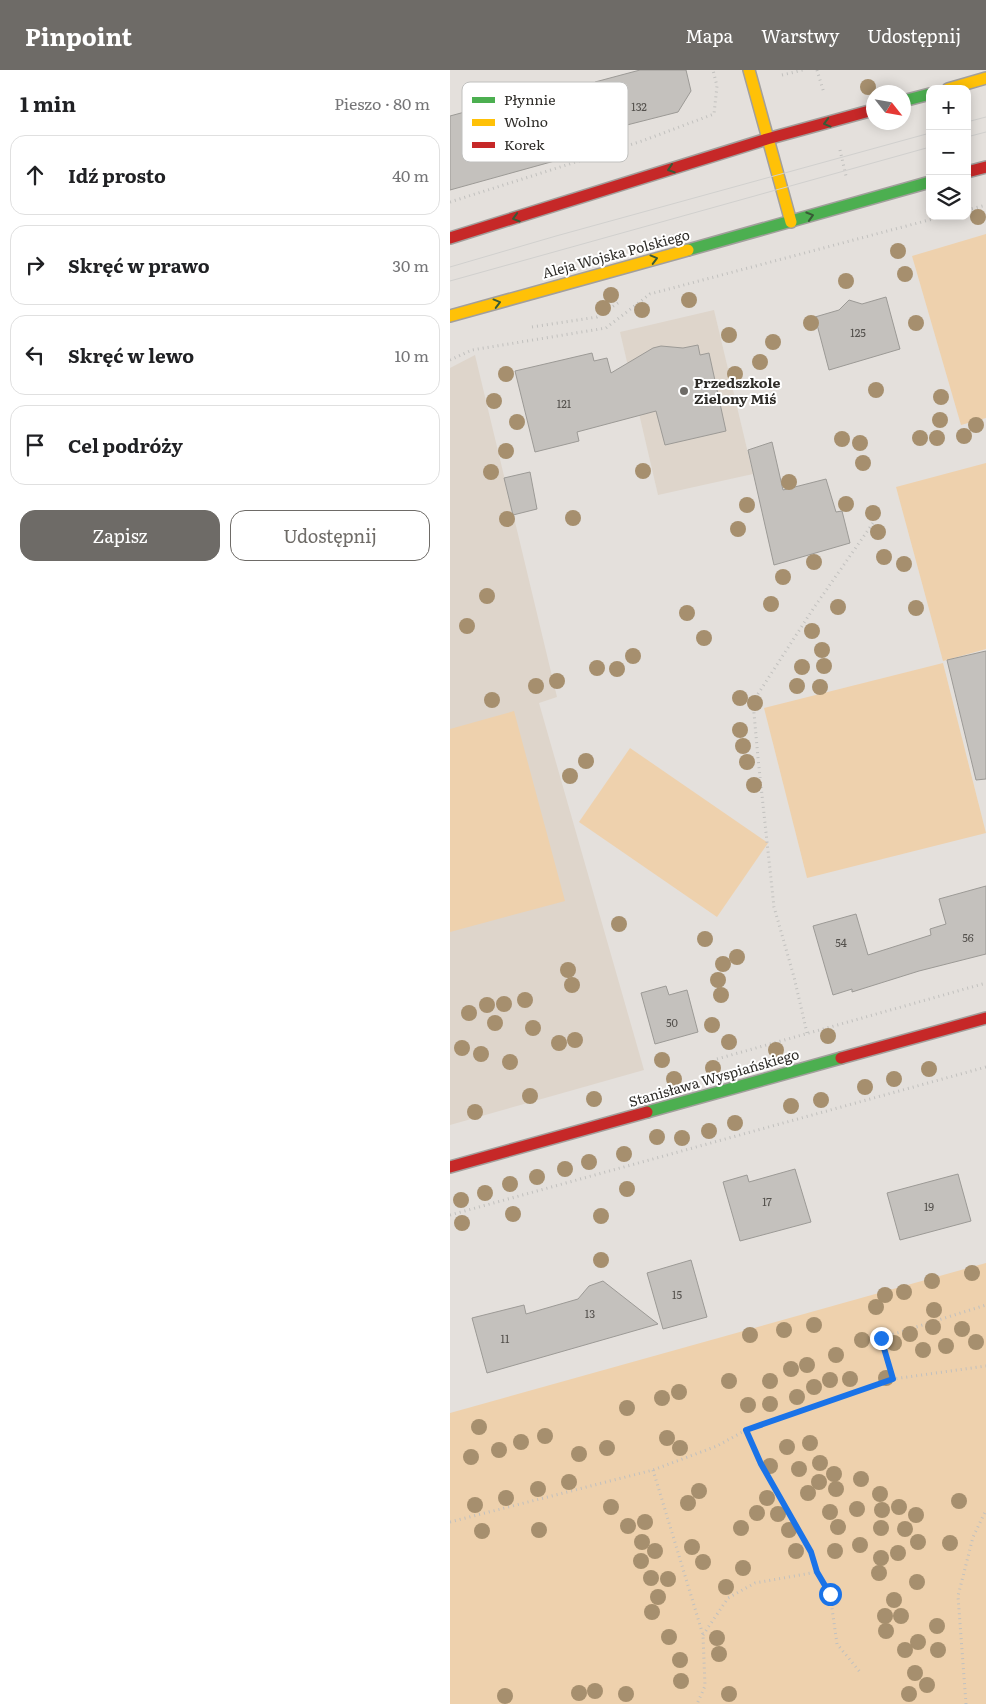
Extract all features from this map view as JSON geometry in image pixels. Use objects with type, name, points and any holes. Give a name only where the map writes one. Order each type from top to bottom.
[{"type":"main road","points":[[749,70],[791,222]]},
{"type":"main road","points":[[962,85],[986,78]]},
{"type":"main road","points":[[911,99],[926,95]]},
{"type":"main road","points":[[450,238],[767,139],[866,112]]},
{"type":"main road","points":[[971,171],[986,167]]},
{"type":"main road","name":"Aleja Wojska Polskiego","points":[[450,316],[926,183]]},
{"type":"main road","name":"Stanisława Wyspiańskiego","points":[[450,1167],[986,1018]]},
{"type":"path","points":[[628,145],[714,114],[717,86],[713,70]]},
{"type":"path","points":[[777,76],[803,70]]},
{"type":"path","points":[[818,70],[826,98]]},
{"type":"path","points":[[838,144],[846,180]]},
{"type":"path","points":[[450,202],[576,162]]},
{"type":"path","points":[[971,209],[986,205]]},
{"type":"path","points":[[450,360],[472,350],[606,328],[650,294],[929,220]]},
{"type":"path","points":[[807,1033],[794,977],[774,907],[754,713],[756,697],[813,609],[873,523]]},
{"type":"path","points":[[450,1215],[986,1066]]},
{"type":"path","points":[[893,1379],[881,1338],[986,1306]]},
{"type":"path","points":[[450,1522],[653,1470],[717,1446],[746,1430],[893,1379],[986,1366]]},
{"type":"path","points":[[746,1430],[761,1464],[811,1552],[817,1572],[830,1594],[837,1644],[860,1672]]},
{"type":"path","points":[[653,1470],[703,1635],[705,1686],[697,1704]]},
{"type":"path","points":[[966,1704],[958,1596],[973,1537],[986,1510]]},
{"type":"path","points":[[703,1635],[728,1598],[755,1583],[817,1572]]},
{"type":"shaded area","points":[[986,234],[986,418],[961,425],[912,256]]},
{"type":"shaded area","name":"Przedszkole Zielony Miś","points":[[714,310],[753,474],[658,495],[620,332]]},
{"type":"shaded area","points":[[475,355],[557,697],[539,703],[644,1070],[450,1125],[450,368]]},
{"type":"shaded area","points":[[986,463],[986,649],[943,661],[896,487]]},
{"type":"shaded area","points":[[943,663],[986,833],[807,878],[764,708]]},
{"type":"shaded area","points":[[514,711],[565,901],[450,932],[450,729]]},
{"type":"shaded area","points":[[630,748],[768,843],[717,917],[579,822]]},
{"type":"shaded area","points":[[986,1263],[986,1704],[450,1704],[450,1413]]},
{"type":"building","points":[[640,70],[686,70],[691,91],[678,112],[628,125],[628,82],[595,82]]},
{"type":"building","points":[[462,113],[462,162],[551,162],[450,190],[450,116]]},
{"type":"building","points":[[886,297],[900,349],[829,370],[815,317],[839,310],[849,300],[862,304]]},
{"type":"building","points":[[698,345],[700,355],[709,353],[726,431],[665,445],[656,411],[577,432],[579,441],[535,452],[515,371],[592,353],[594,361],[607,358],[611,373],[653,348],[661,346],[683,348]]},
{"type":"building","points":[[772,442],[783,490],[826,479],[836,512],[842,511],[850,543],[774,565],[748,450]]},
{"type":"building","points":[[530,472],[537,509],[513,515],[504,478]]},
{"type":"building","points":[[986,651],[986,779],[976,780],[947,660]]},
{"type":"building","points":[[986,886],[986,954],[919,971],[852,992],[852,989],[833,995],[813,926],[856,914],[868,955],[931,935],[930,929],[946,924],[939,899]]},
{"type":"building","points":[[666,986],[669,995],[687,990],[698,1032],[655,1044],[641,993]]},
{"type":"building","points":[[795,1169],[811,1222],[740,1241],[723,1182],[747,1175],[749,1182]]},
{"type":"building","points":[[958,1174],[971,1221],[900,1240],[887,1193]]},
{"type":"building","points":[[691,1260],[707,1317],[663,1329],[647,1273]]},
{"type":"building","points":[[603,1281],[658,1324],[487,1373],[472,1318],[524,1305],[526,1314],[578,1299],[589,1286]]},
{"type":"tram line","points":[[971,121],[986,117]]},
{"type":"tram line","points":[[971,136],[986,132]]},
{"type":"tram line","points":[[450,267],[926,134]]},
{"type":"tram line","points":[[450,281],[926,148]]},
{"type":"traffic: fast","points":[[911,99],[926,95]]},
{"type":"traffic: fast","points":[[688,250],[926,183]]},
{"type":"traffic: fast","points":[[647,1112],[841,1058]]},
{"type":"traffic: slow","points":[[749,70],[791,222]]},
{"type":"traffic: slow","points":[[962,85],[986,78]]},
{"type":"traffic: slow","points":[[450,316],[688,250]]},
{"type":"traffic: jam","points":[[450,238],[767,139],[866,112]]},
{"type":"traffic: jam","points":[[971,171],[986,167]]},
{"type":"traffic: jam","points":[[841,1058],[986,1018]]},
{"type":"traffic: jam","points":[[450,1167],[647,1112]]},
{"type":"place","name":"Przedszkole Zielony Miś","points":[[684,391]]},
{"type":"route","points":[[830,1594],[817,1572],[811,1552],[761,1464],[746,1430],[893,1379],[881,1338]]}]
